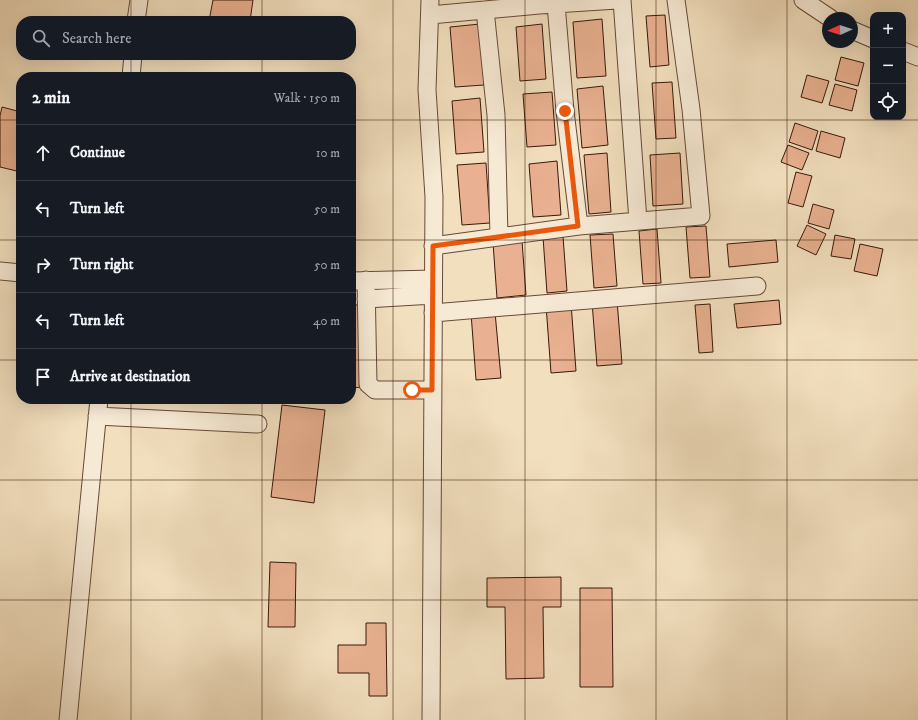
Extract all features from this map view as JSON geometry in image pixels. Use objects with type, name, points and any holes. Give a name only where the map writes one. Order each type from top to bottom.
[{"type":"street","points":[[137,16],[139,0]]},
{"type":"street","points":[[431,720],[434,197],[427,90],[430,8],[485,10],[617,0]]},
{"type":"street","points":[[622,0],[638,221]]},
{"type":"street","points":[[433,246],[578,226],[701,216],[691,109],[676,0]]},
{"type":"street","points":[[804,0],[822,12]]},
{"type":"street","points":[[556,4],[565,111],[578,226]]},
{"type":"street","points":[[485,10],[496,115],[499,237]]},
{"type":"street","points":[[858,33],[870,38]]},
{"type":"street","points":[[906,53],[918,58]]},
{"type":"street","points":[[131,72],[133,60]]},
{"type":"street","points":[[0,271],[16,273]]},
{"type":"street","points":[[432,390],[375,390],[368,384],[366,300],[358,280],[433,287]]},
{"type":"street","points":[[433,313],[757,286]]},
{"type":"street","points":[[366,300],[433,287]]},
{"type":"street","points":[[68,720],[98,404]]},
{"type":"street","points":[[97,416],[258,424]]},
{"type":"building","points":[[213,0],[253,0],[251,16],[210,16]]},
{"type":"building","points":[[665,15],[669,65],[650,67],[646,16]]},
{"type":"building","points":[[602,19],[606,76],[577,78],[573,22]]},
{"type":"building","points":[[480,24],[484,85],[455,87],[450,27]]},
{"type":"building","points":[[542,24],[546,79],[520,81],[516,27]]},
{"type":"building","points":[[841,57],[864,63],[858,86],[835,80]]},
{"type":"building","points":[[807,75],[829,81],[822,103],[801,97]]},
{"type":"building","points":[[672,82],[676,138],[656,139],[652,83]]},
{"type":"building","points":[[835,84],[857,90],[852,111],[829,105]]},
{"type":"building","points":[[603,86],[608,145],[582,148],[577,89]]},
{"type":"building","points":[[552,92],[556,145],[527,147],[523,94]]},
{"type":"building","points":[[480,98],[484,152],[456,154],[452,101]]},
{"type":"building","points":[[2,107],[16,111],[16,171],[0,167],[0,116]]},
{"type":"building","points":[[795,123],[818,131],[812,150],[789,142]]},
{"type":"building","points":[[821,131],[845,138],[840,158],[816,151]]},
{"type":"building","points":[[788,145],[809,153],[802,170],[781,162]]},
{"type":"building","points":[[607,153],[611,212],[589,214],[584,155]]},
{"type":"building","points":[[680,153],[683,204],[653,206],[650,155]]},
{"type":"building","points":[[557,161],[561,215],[533,217],[529,164]]},
{"type":"building","points":[[486,163],[490,223],[462,225],[457,165]]},
{"type":"building","points":[[796,172],[812,176],[803,207],[788,203]]},
{"type":"building","points":[[813,204],[834,210],[829,229],[808,223]]},
{"type":"building","points":[[807,225],[826,234],[816,255],[797,246]]},
{"type":"building","points":[[706,226],[710,277],[690,278],[686,227]]},
{"type":"building","points":[[657,229],[661,283],[643,284],[639,231]]},
{"type":"building","points":[[613,234],[617,286],[594,288],[590,235]]},
{"type":"building","points":[[835,235],[855,239],[851,259],[831,256]]},
{"type":"building","points":[[563,236],[567,291],[547,293],[543,237]]},
{"type":"building","points":[[776,240],[778,262],[729,267],[727,244]]},
{"type":"building","points":[[522,241],[526,295],[497,298],[493,243]]},
{"type":"building","points":[[860,244],[883,249],[877,276],[854,271]]},
{"type":"building","points":[[617,300],[622,364],[597,366],[592,302]]},
{"type":"building","points":[[779,300],[781,324],[737,328],[734,304]]},
{"type":"building","points":[[571,303],[576,371],[551,373],[546,305]]},
{"type":"building","points":[[710,304],[713,352],[699,353],[695,305]]},
{"type":"building","points":[[356,305],[361,305],[364,387],[356,388]]},
{"type":"building","points":[[495,312],[501,378],[476,380],[471,313]]},
{"type":"building","points":[[282,405],[325,410],[314,503],[271,497]]},
{"type":"building","points":[[270,562],[296,563],[295,627],[268,627]]},
{"type":"building","points":[[561,577],[561,607],[543,607],[544,678],[506,679],[505,607],[487,607],[487,578]]},
{"type":"building","points":[[580,588],[612,588],[613,687],[580,687]]},
{"type":"building","points":[[366,623],[386,623],[387,696],[369,696],[369,673],[338,673],[338,645],[366,645]]},
{"type":"route","points":[[412,390],[432,390],[433,246],[578,226],[565,111]]}]
